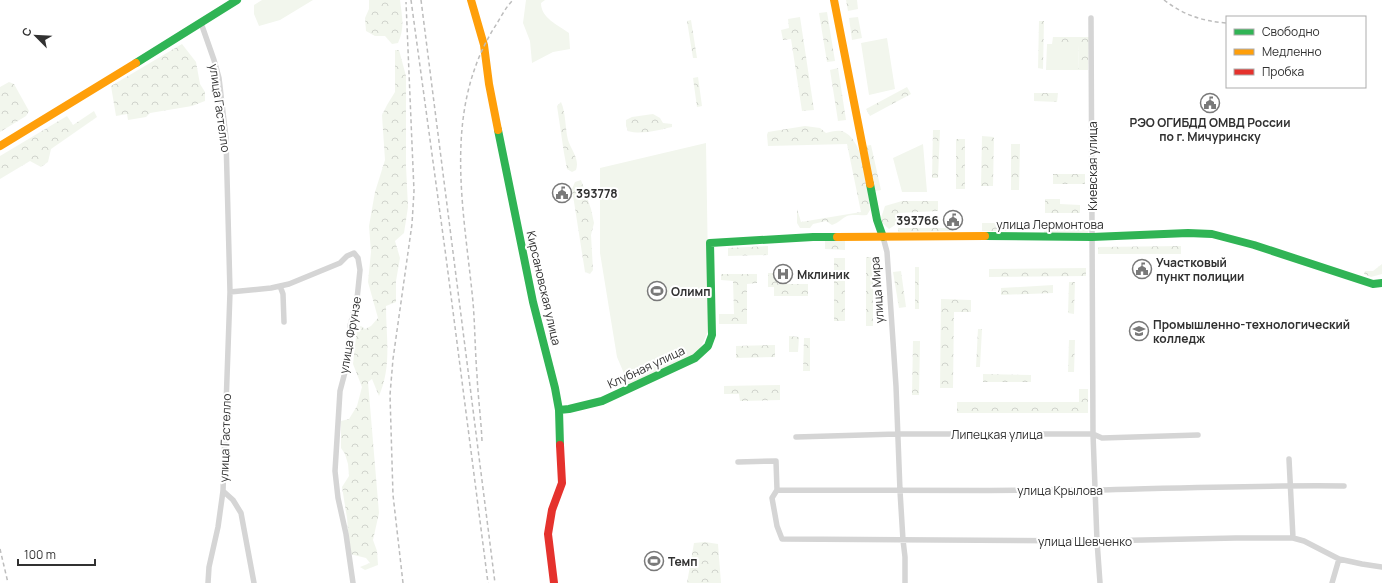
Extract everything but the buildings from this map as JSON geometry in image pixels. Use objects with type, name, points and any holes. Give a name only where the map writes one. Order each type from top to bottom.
[{"type":"street","points":[[0,146],[237,0]]},
{"type":"street","name":"Кирсановская улица","points":[[471,0],[484,45],[489,84],[508,182],[533,302],[555,388],[559,410],[562,483],[552,510],[548,534],[554,583]]},
{"type":"street","name":"улица Мира","points":[[834,0],[878,220],[887,252],[896,386],[905,583]]},
{"type":"street","name":"Киевская улица","points":[[1091,18],[1093,434],[1094,490],[1100,583]]},
{"type":"street","name":"улица Гастелло","points":[[201,23],[219,78],[225,126],[230,292],[223,491],[218,527],[209,566],[208,583]]},
{"type":"street","name":"улица Лермонтова","points":[[710,243],[813,236],[1092,237],[1188,233],[1212,234],[1254,244],[1373,284],[1382,283]]},
{"type":"street","name":"Клубная улица","points":[[559,410],[602,401],[695,358],[708,346],[712,336],[710,243]]},
{"type":"street","name":"улица Фрунзе","points":[[280,286],[289,284],[340,263],[346,256],[354,254],[358,258],[360,270],[357,299],[350,326],[349,357],[340,391],[335,471],[338,498],[346,534],[353,583]]},
{"type":"street","points":[[230,292],[280,286],[283,294],[284,322]]},
{"type":"street","name":"Липецкая улица","points":[[796,437],[897,434],[1093,434],[1102,438],[1198,435]]},
{"type":"street","points":[[1290,458],[1293,538]]},
{"type":"street","points":[[738,462],[776,461],[777,490]]},
{"type":"street","name":"улица Крылова","points":[[777,490],[1094,490],[1344,486]]},
{"type":"street","name":"улица Шевченко","points":[[777,490],[772,498],[777,526],[782,539],[1097,542],[1293,538],[1304,541],[1339,559],[1382,567]]},
{"type":"street","points":[[223,491],[233,500],[241,513],[254,583]]},
{"type":"street","points":[[1332,583],[1339,559]]},
{"type":"green space","points":[[262,0],[313,0],[280,20],[259,26],[254,14],[254,5]]},
{"type":"green space","points":[[369,0],[400,0],[402,32],[398,43],[392,44],[385,36],[375,36],[366,31],[365,18],[369,9]]},
{"type":"green space","points":[[526,0],[545,0],[541,3],[544,13],[551,21],[569,33],[570,49],[553,52],[532,63],[530,41],[523,23]]},
{"type":"green space","points":[[846,0],[857,0],[858,9],[848,11]]},
{"type":"green space","points":[[827,12],[835,61],[827,62],[819,13]]},
{"type":"green space","points":[[800,17],[814,110],[802,111],[791,39],[783,40],[781,30],[789,28],[788,19]]},
{"type":"green space","points":[[858,17],[862,38],[852,40],[849,18]]},
{"type":"green space","points":[[691,20],[697,58],[693,58],[687,21]]},
{"type":"green space","points":[[1039,21],[1044,21],[1043,69],[1038,68]]},
{"type":"green space","points":[[1053,37],[1089,37],[1088,70],[1078,70],[1079,44],[1052,44]]},
{"type":"green space","points":[[887,38],[895,89],[869,95],[861,43]]},
{"type":"green space","points":[[182,44],[196,62],[200,84],[205,92],[205,101],[192,106],[150,113],[146,117],[128,120],[127,114],[116,116],[111,86]]},
{"type":"green space","points":[[1047,44],[1079,44],[1078,70],[1046,70]]},
{"type":"green space","points":[[395,50],[399,50],[406,76],[406,166],[408,207],[404,233],[395,241],[400,258],[396,281],[396,302],[386,306],[387,363],[386,374],[379,396],[372,379],[368,382],[379,513],[373,540],[377,551],[378,565],[365,570],[360,567],[370,563],[366,558],[350,554],[347,518],[342,487],[349,476],[348,464],[345,454],[341,448],[341,421],[349,419],[357,406],[362,387],[353,364],[357,328],[361,326],[365,329],[371,326],[378,318],[368,282],[371,252],[369,226],[375,192],[385,160],[382,115],[395,92]]},
{"type":"green space","points":[[838,68],[846,120],[838,121],[830,70]]},
{"type":"green space","points":[[698,77],[702,106],[697,107],[693,78]]},
{"type":"green space","points":[[9,82],[14,84],[29,111],[26,116],[0,132],[0,87]]},
{"type":"green space","points":[[907,87],[911,94],[870,116],[866,109]]},
{"type":"green space","points":[[1034,93],[1058,93],[1057,102],[1034,101]]},
{"type":"green space","points":[[561,102],[564,111],[568,140],[577,162],[576,170],[572,172],[567,169],[564,153],[557,106]]},
{"type":"green space","points":[[94,111],[97,117],[51,149],[48,162],[41,167],[30,161],[0,179],[0,156],[67,116],[73,125]]},
{"type":"green space","points":[[653,114],[660,118],[663,123],[672,124],[672,127],[645,132],[628,131],[626,120],[632,117]]},
{"type":"green space","points":[[805,126],[820,128],[826,133],[841,131],[849,135],[855,143],[860,153],[866,178],[870,210],[867,215],[847,216],[832,225],[826,221],[813,224],[810,228],[800,228],[797,223],[797,209],[801,222],[861,212],[847,144],[768,146],[768,132]]},
{"type":"green space","points":[[933,130],[940,130],[938,178],[932,178]]},
{"type":"green space","points":[[982,136],[994,137],[993,186],[981,186]]},
{"type":"green space","points":[[956,139],[965,139],[965,189],[956,189]]},
{"type":"green space","name":"Олимп","points":[[706,143],[709,328],[703,343],[694,356],[629,385],[617,357],[600,253],[600,168]]},
{"type":"green space","points":[[923,144],[927,192],[902,192],[893,158]]},
{"type":"green space","points":[[1011,144],[1020,144],[1019,190],[1011,190]]},
{"type":"green space","points":[[871,145],[881,190],[875,191],[865,146]]},
{"type":"green space","points":[[1053,174],[1085,174],[1085,184],[1053,184]]},
{"type":"green space","points":[[581,180],[594,223],[591,235],[593,270],[590,274],[585,272],[572,189],[575,182]]},
{"type":"green space","points":[[1045,199],[1060,199],[1060,204],[1080,205],[1080,213],[1045,213]]},
{"type":"green space","points":[[902,201],[938,201],[938,211],[898,213],[895,225],[889,229],[880,221],[885,206]]},
{"type":"green space","points":[[982,223],[1009,223],[1009,231],[982,231]]},
{"type":"green space","points":[[898,228],[954,228],[954,231],[898,232]]},
{"type":"green space","points":[[1044,228],[1089,228],[1088,234],[1044,234]]},
{"type":"green space","points":[[825,239],[845,240],[845,250],[825,249]]},
{"type":"green space","points":[[768,246],[768,255],[728,256],[728,248]]},
{"type":"green space","points":[[1181,246],[1181,254],[1098,254],[1098,247]]},
{"type":"green space","points":[[866,257],[873,257],[873,326],[866,326]]},
{"type":"green space","points":[[834,258],[845,258],[845,321],[834,321]]},
{"type":"green space","points":[[1382,264],[1382,274],[1371,277],[1364,274],[1365,271],[1373,271]]},
{"type":"green space","points":[[915,267],[919,267],[919,309],[915,309]]},
{"type":"green space","points":[[1086,268],[1086,276],[989,277],[989,269]]},
{"type":"green space","points":[[901,271],[906,307],[899,308],[893,272]]},
{"type":"green space","points":[[768,273],[778,273],[778,284],[808,284],[808,296],[774,296],[774,287],[768,287]]},
{"type":"green space","points":[[721,274],[757,274],[757,283],[747,284],[747,324],[719,324],[719,314],[734,314],[733,281],[721,280]]},
{"type":"green space","points":[[1069,282],[1075,282],[1074,314],[1068,313]]},
{"type":"green space","points":[[1053,285],[1053,293],[1001,295],[1001,288]]},
{"type":"green space","points":[[941,299],[971,300],[971,312],[954,312],[953,388],[940,388]]},
{"type":"green space","points":[[978,329],[982,329],[980,367],[976,367]]},
{"type":"green space","points":[[789,336],[799,337],[798,352],[789,352]]},
{"type":"green space","points":[[804,338],[810,338],[810,371],[803,371]]},
{"type":"green space","points":[[1069,340],[1075,340],[1074,372],[1068,372]]},
{"type":"green space","points":[[913,341],[920,341],[919,395],[912,395]]},
{"type":"green space","points":[[775,345],[775,357],[736,358],[736,346]]},
{"type":"green space","points":[[983,374],[1031,375],[1031,382],[983,382]]},
{"type":"green space","points":[[780,385],[780,400],[740,401],[739,394],[724,394],[724,386]]},
{"type":"green space","points":[[1079,389],[1088,389],[1088,413],[957,413],[957,402],[1079,402]]},
{"type":"green space","points":[[705,542],[718,544],[721,583],[687,583],[694,543]]},
{"type":"railway","points":[[411,0],[488,583]]},
{"type":"railway","points":[[421,0],[495,583]]},
{"type":"railway","points":[[482,441],[477,383],[473,302],[462,197],[462,128],[468,94],[478,60],[494,28],[513,0]]},
{"type":"railway","points":[[1164,0],[1179,10],[1201,19],[1226,23]]},
{"type":"railway","points":[[403,583],[393,495],[390,395],[393,359],[412,224],[414,191],[406,2]]},
{"type":"railway","points":[[0,549],[8,583]]},
{"type":"traffic: fast","points":[[136,63],[237,0]]},
{"type":"traffic: fast","points":[[498,130],[533,302],[555,388],[559,410],[560,445]]},
{"type":"traffic: fast","points":[[870,184],[877,220],[883,237]]},
{"type":"traffic: fast","points":[[985,236],[1092,237],[1188,233],[1212,234],[1254,245],[1373,284],[1382,283]]},
{"type":"traffic: fast","points":[[559,410],[602,401],[695,358],[708,346],[712,335],[710,243],[837,237]]},
{"type":"traffic: slow","points":[[471,0],[484,45],[489,84],[498,130]]},
{"type":"traffic: slow","points":[[834,0],[870,184]]},
{"type":"traffic: slow","points":[[0,146],[136,63]]},
{"type":"traffic: slow","points":[[837,237],[985,236]]},
{"type":"traffic: jam","points":[[554,583],[548,534],[552,510],[562,483],[560,445]]},
{"type":"place","name":"РЭО ОГИБДД ОМВД России по г. Мичуринску","points":[[1210,103]]},
{"type":"place","name":"393778","points":[[562,193]]},
{"type":"place","name":"393766","points":[[953,220]]},
{"type":"place","name":"Участковый пункт полиции","points":[[1142,269]]},
{"type":"place","name":"Мклиник","points":[[783,274]]},
{"type":"place","name":"Олимп","points":[[657,291]]},
{"type":"place","name":"Промышленно-технологический колледж","points":[[1139,331]]},
{"type":"place","name":"Темп","points":[[654,561]]}]
